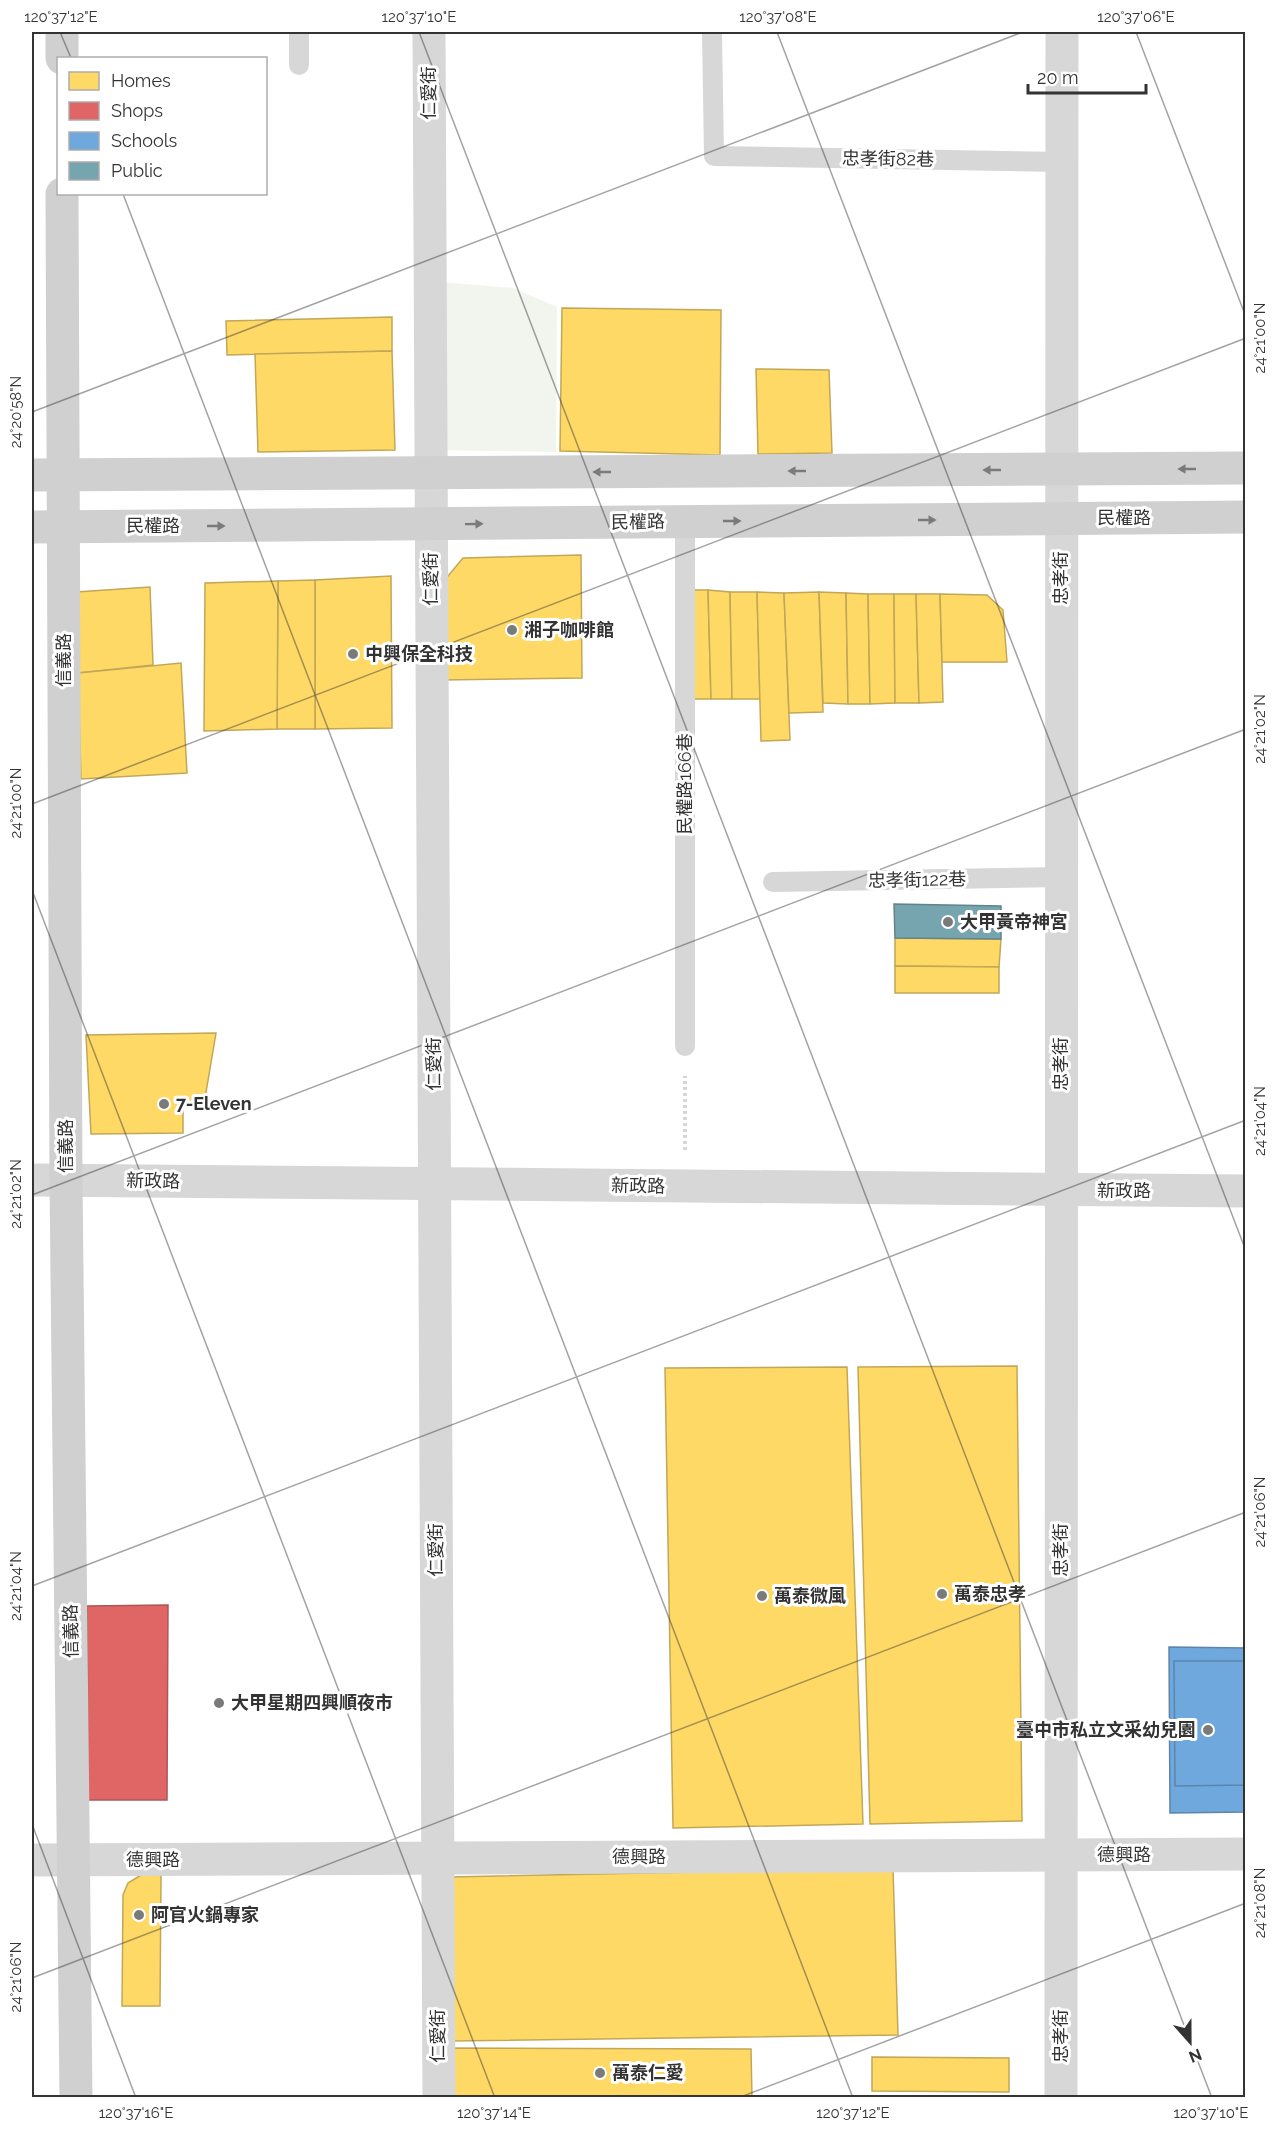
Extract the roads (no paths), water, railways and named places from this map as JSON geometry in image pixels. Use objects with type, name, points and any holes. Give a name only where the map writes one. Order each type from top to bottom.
[{"type":"street","points":[[62,32],[62,57]]},
{"type":"street","name":"仁愛街","points":[[429,32],[439,2097]]},
{"type":"street","name":"忠孝街","points":[[1061,2097],[1062,32]]},
{"type":"street","name":"信義路","points":[[62,195],[47,475],[63,527],[66,1181],[76,2097]]},
{"type":"street","points":[[47,475],[1245,468]]},
{"type":"street","name":"民權路","points":[[32,527],[1245,517]]},
{"type":"street","name":"新政路","points":[[32,1180],[1245,1191]]},
{"type":"street","name":"德興路","points":[[32,1860],[1245,1854]]},
{"type":"lane","points":[[299,32],[299,65]]},
{"type":"lane","name":"忠孝街82巷","points":[[712,32],[714,156],[1062,162]]},
{"type":"lane","name":"民權路166巷","points":[[685,522],[685,1046]]},
{"type":"lane","name":"忠孝街122巷","points":[[773,882],[1061,877]]},
{"type":"place","name":"湘子咖啡館","points":[[512,630]]},
{"type":"place","name":"中興保全科技","points":[[353,654]]},
{"type":"place","name":"大甲黃帝神宮","points":[[948,922]]},
{"type":"place","name":"7-Eleven","points":[[164,1104]]},
{"type":"place","name":"萬泰忠孝","points":[[942,1594]]},
{"type":"place","name":"萬泰微風","points":[[762,1596]]},
{"type":"place","name":"大甲星期四興順夜市","points":[[219,1703]]},
{"type":"place","name":"臺中市私立文采幼兒園","points":[[1208,1730]]},
{"type":"place","name":"阿官火鍋專家","points":[[139,1915]]},
{"type":"place","name":"萬泰仁愛","points":[[600,2073]]}]
